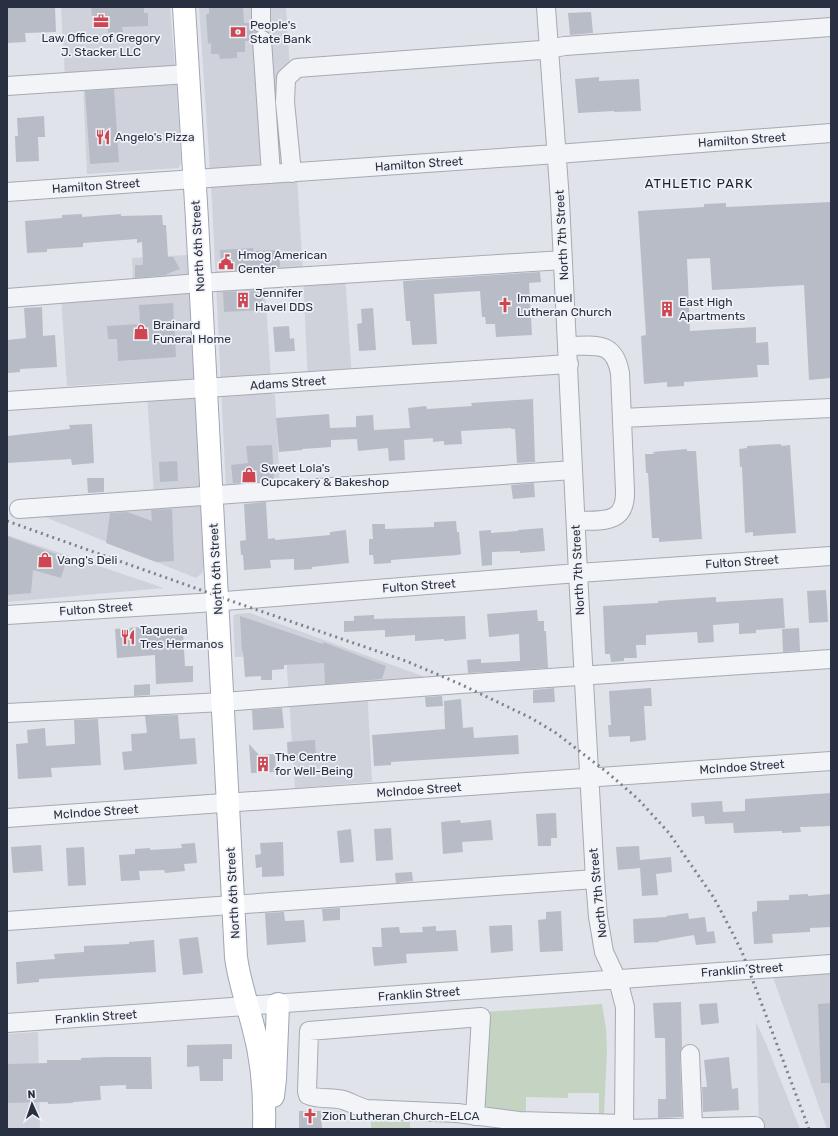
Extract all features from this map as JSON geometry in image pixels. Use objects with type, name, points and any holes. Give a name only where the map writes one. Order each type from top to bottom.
[{"type":"main road","name":"North 6th Street","points":[[184,7],[195,180],[236,958],[240,982],[257,1042],[264,1123]]},
{"type":"main road","points":[[264,1123],[274,1088],[278,1004]]},
{"type":"street","name":"North 7th Street","points":[[546,7],[557,154],[568,346],[578,573],[595,879],[598,917],[604,952],[618,979],[626,1012],[624,1127]]},
{"type":"street","points":[[261,23],[271,174]]},
{"type":"street","points":[[292,173],[285,90],[286,78],[297,68],[549,49],[565,46],[831,27]]},
{"type":"street","points":[[7,86],[188,74]]},
{"type":"street","name":"Hamilton Street","points":[[7,192],[195,180],[831,133]]},
{"type":"street","points":[[7,298],[200,283],[563,260]]},
{"type":"street","points":[[568,346],[602,347],[612,353],[618,364],[620,373],[626,500],[620,513],[612,519],[576,521]]},
{"type":"street","name":"Adams Street","points":[[7,401],[568,364]]},
{"type":"street","points":[[622,418],[831,408]]},
{"type":"street","points":[[19,509],[573,470]]},
{"type":"street","name":"Fulton Street","points":[[7,615],[218,602],[578,573],[831,556]]},
{"type":"street","points":[[7,713],[223,702],[831,659]]},
{"type":"street","name":"McIndoe Street","points":[[7,818],[831,761]]},
{"type":"street","points":[[7,921],[595,879]]},
{"type":"street","name":"Franklin Street","points":[[7,1023],[831,964]]},
{"type":"street","points":[[476,1116],[481,1017],[309,1031],[307,1091],[308,1096],[314,1098],[344,1100],[358,1107],[367,1109],[441,1112],[519,1121],[624,1127],[755,1126]]},
{"type":"street","points":[[690,1054],[693,1127]]},
{"type":"shaded area","points":[[61,7],[170,7],[175,69],[65,78]]},
{"type":"shaded area","points":[[199,7],[286,7],[303,271],[264,273],[272,394],[275,395],[280,486],[226,489],[212,202]]},
{"type":"shaded area","points":[[176,77],[181,161],[180,166],[178,168],[87,174],[83,83]]},
{"type":"shaded area","points":[[187,255],[204,565],[202,573],[196,578],[30,511],[154,496],[146,381],[67,386],[61,296],[133,285],[132,258]]},
{"type":"shaded area","points":[[345,274],[352,379],[308,381],[303,277]]},
{"type":"shaded area","points":[[7,535],[164,588],[7,602]]},
{"type":"shaded area","points":[[250,613],[436,681],[367,686],[372,782],[295,788],[286,655],[235,657],[233,616],[236,614]]},
{"type":"shaded area","points":[[831,964],[831,1129],[827,1129],[770,969]]},
{"type":"shaded area","points":[[756,1022],[767,1046],[800,1129],[759,1129]]},
{"type":"shaded area","points":[[38,1032],[40,1129],[7,1129],[7,1034]]},
{"type":"green space","points":[[602,1004],[606,1029],[607,1050],[604,1115],[599,1115],[599,1093],[568,1093],[568,1098],[526,1097],[526,1113],[482,1114],[485,1012]]},
{"type":"green space","points":[[371,1121],[410,1122],[410,1129],[371,1129]]},
{"type":"building","points":[[7,7],[55,7],[56,32],[25,33],[26,42],[7,43]]},
{"type":"building","points":[[91,7],[144,7],[144,13],[148,13],[148,26],[122,27],[123,32],[108,33],[108,28],[93,29]]},
{"type":"building","name":"People's State Bank","points":[[209,7],[243,7],[244,23],[251,23],[252,28],[256,32],[252,36],[252,41],[245,41],[245,52],[237,52],[237,58],[220,59],[219,54],[211,54],[211,43],[208,44],[206,14],[209,14]]},
{"type":"building","points":[[591,12],[593,33],[570,35],[568,13]]},
{"type":"building","points":[[599,77],[599,81],[639,79],[641,111],[578,113],[575,79]]},
{"type":"building","points":[[114,89],[119,162],[90,164],[85,91]]},
{"type":"building","points":[[44,116],[45,137],[38,137],[39,161],[16,162],[15,136],[18,136],[17,118]]},
{"type":"building","name":"East High Apartments","points":[[831,202],[831,378],[809,380],[804,285],[712,290],[710,258],[687,259],[690,331],[756,327],[756,343],[768,342],[769,365],[757,365],[758,377],[684,382],[684,386],[667,387],[667,382],[644,384],[641,336],[646,335],[638,211],[704,207],[704,204],[726,203],[726,207]]},
{"type":"building","points":[[82,214],[82,217],[121,214],[121,216],[162,215],[163,225],[166,225],[168,257],[173,257],[180,269],[167,275],[135,278],[135,265],[143,265],[142,242],[137,243],[137,239],[83,243],[83,247],[47,249],[47,252],[27,253],[25,221],[62,218],[62,215]]},
{"type":"building","points":[[253,248],[254,251],[279,250],[280,267],[221,271],[220,250]]},
{"type":"building","name":"Immanuel Lutheran Church","points":[[540,272],[541,282],[529,283],[532,335],[496,337],[495,324],[486,324],[485,317],[482,317],[480,291],[434,294],[437,344],[412,345],[410,321],[406,321],[403,281]]},
{"type":"building","name":"Jennifer Havel DDS","points":[[262,290],[263,310],[224,312],[223,292]]},
{"type":"building","name":"Brainard Funeral Home","points":[[173,303],[176,357],[118,361],[117,339],[108,339],[107,326],[140,324],[139,305]]},
{"type":"building","points":[[42,307],[43,336],[55,335],[57,367],[20,369],[20,372],[7,373],[7,340],[26,338],[24,308]]},
{"type":"building","points":[[373,308],[376,350],[359,351],[357,324],[362,323],[361,309]]},
{"type":"building","points":[[289,326],[290,339],[294,338],[295,351],[275,352],[273,327]]},
{"type":"building","points":[[533,399],[535,462],[517,463],[515,429],[511,428],[461,431],[462,444],[444,445],[444,441],[433,442],[433,438],[404,440],[405,460],[389,461],[388,448],[358,451],[357,439],[331,440],[331,447],[279,452],[276,418],[329,414],[330,428],[356,427],[356,416],[373,415],[374,430],[410,428],[408,408],[426,406],[427,409],[472,406],[471,403]]},
{"type":"building","points":[[92,424],[94,463],[72,465],[71,459],[7,463],[7,436],[70,429],[69,425]]},
{"type":"building","points":[[781,444],[781,446],[790,445],[796,533],[753,536],[753,532],[745,533],[742,467],[740,467],[739,449],[747,448],[747,446]]},
{"type":"building","points":[[272,445],[274,481],[233,483],[231,465],[248,463],[246,446]]},
{"type":"building","points":[[687,449],[687,451],[696,451],[702,539],[659,542],[659,538],[652,538],[648,473],[646,473],[645,454]]},
{"type":"building","points":[[177,461],[178,481],[160,482],[159,462]]},
{"type":"building","points":[[87,478],[104,478],[104,492],[88,493]]},
{"type":"building","points":[[534,483],[535,497],[513,499],[511,485]]},
{"type":"building","points":[[266,502],[268,539],[275,538],[275,540],[330,535],[330,532],[346,530],[349,563],[312,567],[312,569],[294,570],[294,559],[270,560],[271,568],[244,570],[240,541],[246,540],[244,504]]},
{"type":"building","points":[[172,509],[174,561],[156,562],[106,543],[110,513],[127,512],[152,521],[151,510]]},
{"type":"building","points":[[456,521],[457,532],[459,532],[461,554],[391,560],[391,563],[374,564],[373,555],[369,555],[369,539],[373,539],[372,524],[385,524],[385,529],[434,527],[434,522]]},
{"type":"building","points":[[543,528],[545,551],[520,553],[520,551],[492,552],[492,565],[482,566],[479,531],[491,530],[491,533]]},
{"type":"building","points":[[7,536],[67,558],[61,578],[33,570],[31,593],[7,595]]},
{"type":"building","points":[[826,590],[828,622],[809,623],[807,591]]},
{"type":"building","points":[[716,597],[716,602],[783,598],[785,628],[756,630],[756,633],[739,634],[739,623],[713,625],[714,642],[698,643],[697,632],[646,635],[646,645],[636,645],[637,658],[624,658],[624,661],[611,662],[610,654],[605,654],[603,606],[658,603],[658,601]]},
{"type":"building","points":[[537,610],[538,621],[544,621],[544,631],[546,631],[548,668],[468,673],[467,660],[481,659],[481,663],[520,661],[519,634],[489,637],[487,614]]},
{"type":"building","points":[[374,615],[374,619],[465,616],[466,639],[415,641],[415,635],[385,637],[385,630],[344,632],[344,621],[354,621],[354,616]]},
{"type":"building","points":[[240,616],[323,644],[323,642],[386,666],[382,679],[325,684],[324,663],[284,665],[284,669],[272,670],[272,680],[261,680],[261,676],[245,677]]},
{"type":"building","points":[[141,627],[142,633],[183,631],[185,666],[193,666],[193,682],[156,684],[155,655],[117,658],[115,629]]},
{"type":"building","points":[[799,628],[800,651],[783,652],[782,629]]},
{"type":"building","points":[[150,684],[150,695],[134,696],[134,685]]},
{"type":"building","points":[[554,688],[555,702],[533,703],[533,690]]},
{"type":"building","points":[[651,688],[652,706],[644,706],[646,740],[630,742],[630,736],[609,737],[608,725],[611,725],[609,691]]},
{"type":"building","points":[[442,696],[443,706],[426,707],[425,697]]},
{"type":"building","points":[[461,699],[463,728],[473,727],[474,738],[518,735],[519,754],[391,762],[391,765],[374,766],[372,735],[445,729],[444,701]]},
{"type":"building","points":[[282,708],[284,728],[253,730],[252,710]]},
{"type":"building","points":[[178,715],[180,739],[195,738],[197,764],[124,770],[122,752],[132,751],[131,734],[147,733],[145,716]]},
{"type":"building","points":[[98,719],[101,765],[51,768],[52,777],[18,779],[16,744],[28,743],[27,730],[45,728],[46,746],[75,744],[74,720]]},
{"type":"building","points":[[315,740],[316,758],[288,760],[287,742]]},
{"type":"building","name":"The Centre for Well-Being","points":[[249,744],[259,755],[275,754],[276,772],[251,773]]},
{"type":"building","points":[[831,793],[831,826],[800,827],[801,832],[782,833],[782,831],[734,833],[733,823],[705,824],[704,816],[692,817],[691,803],[722,801],[723,812],[745,811],[745,799]]},
{"type":"building","points":[[556,813],[557,838],[551,838],[551,846],[538,846],[536,814]]},
{"type":"building","points":[[460,820],[461,823],[491,820],[493,840],[462,842],[463,852],[443,854],[441,822]]},
{"type":"building","points":[[391,828],[393,860],[376,861],[374,829]]},
{"type":"building","points":[[351,829],[354,862],[340,863],[337,831]]},
{"type":"building","points":[[283,842],[284,876],[262,877],[262,867],[256,868],[255,855],[261,854],[260,843]]},
{"type":"building","points":[[195,843],[197,863],[184,864],[185,871],[165,873],[164,870],[139,871],[140,880],[121,881],[119,855],[135,854],[135,849],[150,848],[150,850],[182,848],[181,844]]},
{"type":"building","points":[[41,845],[43,871],[13,873],[11,847]]},
{"type":"building","points":[[639,846],[640,860],[671,857],[672,872],[656,874],[658,895],[642,896],[640,868],[618,870],[616,847]]},
{"type":"building","points":[[84,847],[86,885],[68,886],[66,848]]},
{"type":"building","points":[[412,872],[413,881],[396,883],[395,873]]},
{"type":"building","points":[[808,894],[808,896],[831,894],[831,927],[810,928],[810,932],[772,934],[773,943],[754,944],[752,912],[757,911],[757,901],[789,900],[789,895]]},
{"type":"building","points":[[340,908],[340,920],[323,921],[322,909]]},
{"type":"building","points":[[561,911],[563,951],[540,952],[538,920],[546,919],[546,912]]},
{"type":"building","points":[[284,912],[285,921],[304,920],[306,942],[267,945],[265,913]]},
{"type":"building","points":[[688,913],[689,919],[705,917],[707,932],[714,931],[716,943],[696,945],[694,935],[659,942],[634,943],[633,919],[667,917],[666,916]]},
{"type":"building","points":[[512,925],[513,951],[491,953],[489,926]]},
{"type":"building","points":[[436,926],[436,931],[456,930],[458,951],[406,954],[407,963],[374,966],[372,947],[382,947],[381,928],[399,927],[400,933],[423,932],[422,927]]},
{"type":"building","points":[[198,937],[203,973],[183,975],[179,939]]},
{"type":"building","points":[[154,940],[156,972],[39,979],[39,982],[17,984],[16,962],[55,959],[54,954],[84,952],[84,946],[129,944],[129,942]]},
{"type":"building","points":[[681,1002],[682,1047],[680,1054],[682,1117],[658,1118],[658,1099],[666,1099],[665,1038],[655,1038],[653,1003]]},
{"type":"building","points":[[717,1003],[719,1023],[701,1025],[699,1004]]},
{"type":"building","points":[[831,1003],[831,1083],[821,1083],[818,1004]]},
{"type":"building","points":[[232,1044],[232,1059],[223,1059],[223,1081],[200,1081],[199,1066],[187,1067],[187,1045]]},
{"type":"building","points":[[151,1057],[152,1089],[126,1089],[126,1085],[100,1086],[101,1100],[48,1104],[48,1102],[7,1103],[7,1064],[47,1063],[47,1060],[81,1060],[81,1058]]},
{"type":"building","points":[[729,1057],[732,1089],[738,1088],[739,1110],[703,1112],[702,1087],[707,1087],[704,1060]]},
{"type":"building","name":"Zion Lutheran Church-ELCA","points":[[299,1111],[321,1111],[322,1129],[299,1129]]},
{"type":"railway","points":[[7,521],[237,603],[406,661],[460,684],[531,718],[556,733],[608,773],[638,799],[669,833],[714,898],[742,952],[809,1129]]},
{"type":"place","name":"Law Office of Gregory J. Stacker LLC","points":[[101,21]]},
{"type":"place","name":"People's State Bank","points":[[238,32]]},
{"type":"place","name":"Angelo's Pizza","points":[[103,137]]},
{"type":"place","name":"Hmog American Center","points":[[226,262]]},
{"type":"place","name":"Jennifer Havel DDS","points":[[243,300]]},
{"type":"place","name":"Immanuel Lutheran Church","points":[[505,305]]},
{"type":"place","name":"East High Apartments","points":[[667,309]]},
{"type":"place","name":"Brainard Funeral Home","points":[[141,332]]},
{"type":"place","name":"Sweet Lola's Cupcakery & Bakeshop","points":[[249,475]]},
{"type":"place","name":"Vang's Deli","points":[[45,560]]},
{"type":"place","name":"Taqueria Tres Hermanos","points":[[128,637]]},
{"type":"place","name":"The Centre for Well-Being","points":[[263,764]]},
{"type":"place","name":"Zion Lutheran Church-ELCA","points":[[310,1116]]},
{"type":"district","name":"ATHLETIC PARK","points":[[699,183]]}]
